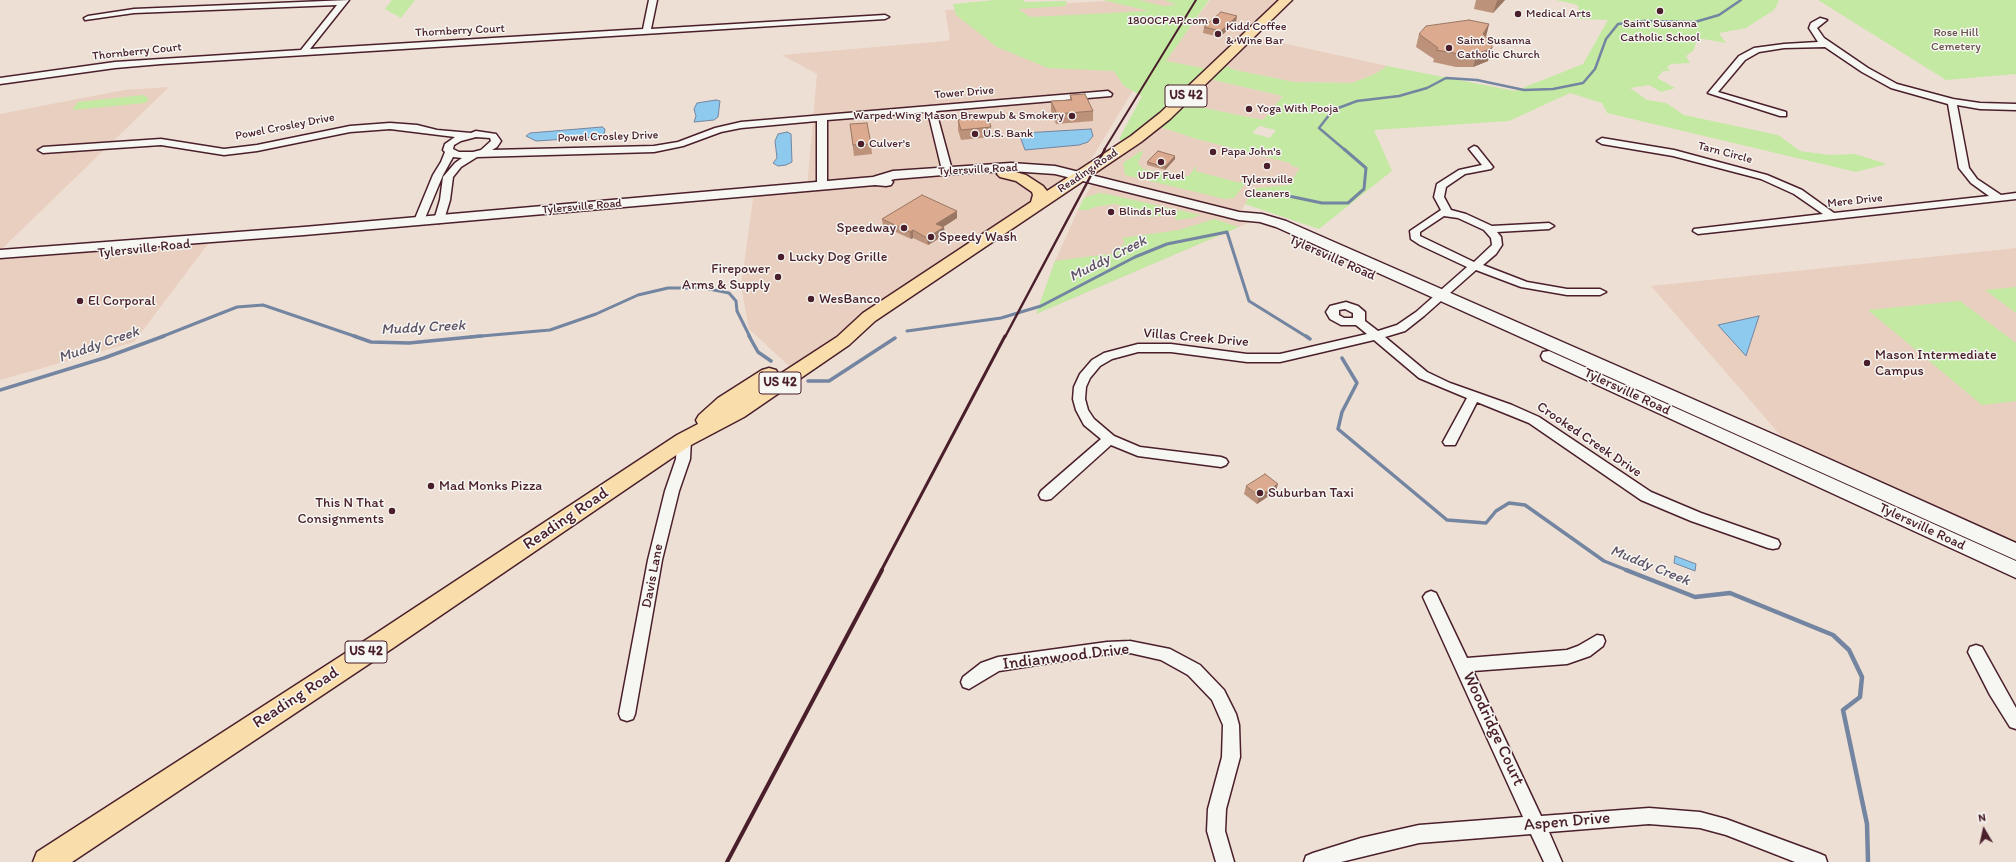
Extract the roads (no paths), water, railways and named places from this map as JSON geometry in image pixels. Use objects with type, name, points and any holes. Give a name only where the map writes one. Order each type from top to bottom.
[{"type":"main road","name":"Reading Road","points":[[47,862],[384,641],[684,440],[725,403],[829,335],[869,317],[1136,139],[1165,116],[1286,0]]},
{"type":"main road","name":"Tylersville Road","points":[[875,181],[893,175],[947,170],[998,167],[1055,170],[1239,216],[1262,218],[1311,236],[1437,299],[2016,570]]},
{"type":"main road","name":"Tylersville Road","points":[[0,254],[439,220],[875,181],[895,182],[1005,174],[1061,177],[1080,176]]},
{"type":"main road","points":[[1005,174],[1021,178],[1038,189],[1041,195],[1037,206]]},
{"type":"main road","name":"Tylersville Road","points":[[0,263],[172,247],[288,232]]},
{"type":"main road","name":"Tylersville Road","points":[[1437,299],[1794,451],[2016,552]]},
{"type":"street","points":[[646,32],[653,0]]},
{"type":"street","points":[[88,18],[134,10],[344,1]]},
{"type":"street","points":[[304,52],[344,1]]},
{"type":"street","name":"Thornberry Court","points":[[0,81],[141,62],[885,17]]},
{"type":"street","points":[[1823,20],[1814,24],[1813,28],[1816,35],[1869,73],[1889,84],[1911,92],[1952,102],[1980,106],[2016,107]]},
{"type":"street","points":[[1783,114],[1712,93],[1742,58],[1757,50],[1784,46],[1827,44]]},
{"type":"street","name":"Thornberry Court","points":[[0,88],[38,76]]},
{"type":"street","name":"Tower Drive","points":[[818,118],[1108,94]]},
{"type":"street","points":[[1952,102],[1964,168],[1974,182],[1999,198]]},
{"type":"street","points":[[931,108],[947,170]]},
{"type":"street","points":[[818,118],[822,186]]},
{"type":"street","name":"Powel Crosley Drive","points":[[437,133],[448,140],[450,148],[459,156],[521,152],[654,149],[680,144],[729,127],[818,118]]},
{"type":"street","name":"Powel Crosley Drive","points":[[43,150],[161,142],[224,152],[257,148],[350,128],[404,126],[437,133],[469,135],[488,134],[495,139],[496,142],[521,152]]},
{"type":"street","points":[[420,221],[438,175],[446,162],[450,148],[458,139],[469,135]]},
{"type":"street","name":"Tarn Circle","points":[[1602,141],[1674,152],[1764,177],[1798,192],[1832,216]]},
{"type":"street","points":[[439,220],[445,200],[448,177],[458,165],[475,155],[490,149],[496,142]]},
{"type":"street","points":[[1448,213],[1439,196],[1441,186],[1462,172],[1488,167],[1474,149]]},
{"type":"street","name":"Mere Drive","points":[[1698,231],[2016,196]]},
{"type":"street","points":[[1549,226],[1490,229],[1462,216],[1448,213],[1439,214],[1414,231],[1415,237],[1424,244],[1509,280],[1567,292],[1600,292]]},
{"type":"street","name":"Villas Creek Drive","points":[[1221,462],[1138,451],[1109,439],[1089,422],[1082,410],[1079,399],[1080,387],[1087,372],[1108,356],[1122,351],[1154,347],[1247,358],[1280,358],[1376,337],[1402,328],[1492,252],[1497,245],[1496,236],[1490,229]]},
{"type":"street","name":"Crooked Creek Drive","points":[[1359,322],[1416,371],[1442,384],[1508,408],[1534,420],[1646,496],[1696,517],[1773,544]]},
{"type":"street","points":[[1450,442],[1474,396]]},
{"type":"street","points":[[1046,495],[1109,439]]},
{"type":"street","name":"Davis Lane","points":[[627,714],[655,560],[672,491],[683,459],[684,440]]},
{"type":"street","name":"Woodridge Court","points":[[1430,597],[1464,665],[1554,862]]},
{"type":"street","points":[[1464,665],[1567,657],[1584,651],[1597,641]]},
{"type":"street","name":"Indianwood Drive","points":[[969,682],[982,671],[998,664],[1107,648],[1130,647],[1164,654],[1175,658],[1194,670],[1218,695],[1224,704],[1231,725],[1231,757],[1217,809],[1216,831],[1225,862]]},
{"type":"street","points":[[1976,652],[1996,690],[2016,722]]},
{"type":"street","name":"Aspen Drive","points":[[1314,862],[1396,838],[1536,824],[1649,816],[1700,820],[1754,836],[1818,862]]},
{"type":"water","points":[[716,100],[720,101],[718,117],[714,120],[694,122],[696,116],[694,109],[697,103]]},
{"type":"water","points":[[602,127],[605,129],[604,135],[598,137],[536,141],[526,136],[530,133]]},
{"type":"water","points":[[1091,129],[1093,136],[1088,142],[1079,145],[1025,150],[1020,136],[1024,133]]},
{"type":"water","points":[[787,132],[791,134],[792,162],[786,165],[778,166],[773,163],[777,158],[775,141],[778,134]]},
{"type":"water","points":[[1759,316],[1746,356],[1718,325]]},
{"type":"water","points":[[1675,556],[1696,564],[1695,571],[1674,563]]},
{"type":"waterway","name":"Muddy Creek","points":[[1345,150],[1319,128],[1333,110],[1357,101],[1399,96],[1427,88],[1446,78],[1477,80],[1524,90],[1553,89],[1583,83],[1595,69],[1606,39],[1618,24],[1644,21],[1695,22],[1719,15],[1741,0]]},
{"type":"waterway","name":"Muddy Creek","points":[[1260,197],[1284,195],[1322,203],[1348,203],[1364,189],[1366,168],[1344,149]]},
{"type":"waterway","name":"Muddy Creek","points":[[907,331],[1001,318],[1041,306],[1135,257],[1167,244],[1227,232],[1249,301],[1307,337]]},
{"type":"waterway","name":"Muddy Creek","points":[[477,336],[550,330],[596,314],[638,295],[668,288],[704,288],[729,293],[736,301],[737,311],[750,337]]},
{"type":"waterway","name":"Muddy Creek","points":[[161,337],[237,307],[263,305],[357,337]]},
{"type":"waterway","name":"Muddy Creek","points":[[0,390],[104,358],[164,336]]},
{"type":"waterway","name":"Muddy Creek","points":[[354,336],[371,342],[409,343],[477,336]]},
{"type":"waterway","name":"Muddy Creek","points":[[470,337],[477,336]]},
{"type":"waterway","name":"Muddy Creek","points":[[749,336],[758,352],[771,361]]},
{"type":"waterway","name":"Muddy Creek","points":[[1306,336],[1310,339]]},
{"type":"waterway","name":"Muddy Creek","points":[[808,381],[829,381],[895,338]]},
{"type":"waterway","name":"Muddy Creek","points":[[1342,358],[1357,383],[1342,412],[1338,429],[1447,520],[1486,523],[1496,511],[1509,503],[1525,505],[1604,561],[1629,571]]},
{"type":"waterway","name":"Muddy Creek","points":[[1626,570],[1695,597],[1730,593],[1833,635],[1849,650],[1862,677],[1860,697],[1843,710],[1867,824],[1868,861]]},
{"type":"railway","points":[[1104,150],[1196,0]]},
{"type":"railway","points":[[1005,337],[1105,149]]},
{"type":"railway","points":[[881,571],[1005,336]]},
{"type":"railway","points":[[727,862],[882,570]]},
{"type":"place","name":"Saint Susanna Catholic School","points":[[1660,11]]},
{"type":"place","name":"Medical Arts","points":[[1518,14]]},
{"type":"place","name":"1800CPAP.com","points":[[1216,21]]},
{"type":"place","name":"Kidd Coffee & Wine Bar","points":[[1218,34]]},
{"type":"place","name":"Saint Susanna Catholic Church","points":[[1449,48]]},
{"type":"place","name":"Yoga With Pooja","points":[[1249,109]]},
{"type":"place","name":"Warped Wing Mason Brewpub & Smokery","points":[[1072,116]]},
{"type":"place","name":"U.S. Bank","points":[[975,134]]},
{"type":"place","name":"Culver's","points":[[861,144]]},
{"type":"place","name":"Papa John's","points":[[1213,152]]},
{"type":"place","name":"UDF Fuel","points":[[1161,162]]},
{"type":"place","name":"Tylersville Cleaners","points":[[1267,166]]},
{"type":"place","name":"Blinds Plus","points":[[1111,212]]},
{"type":"place","name":"Speedway","points":[[904,228]]},
{"type":"place","name":"Speedy Wash","points":[[931,237]]},
{"type":"place","name":"Lucky Dog Grille","points":[[781,257]]},
{"type":"place","name":"Firepower Arms & Supply","points":[[778,277]]},
{"type":"place","name":"WesBanco","points":[[811,299]]},
{"type":"place","name":"El Corporal","points":[[80,301]]},
{"type":"place","name":"Mason Intermediate Campus","points":[[1867,363]]},
{"type":"place","name":"Mad Monks Pizza","points":[[431,486]]},
{"type":"place","name":"Suburban Taxi","points":[[1260,493]]},
{"type":"place","name":"This N That Consignments","points":[[392,511]]},
{"type":"park label","name":"Rose Hill Cemetery","points":[[1956,40]]}]
